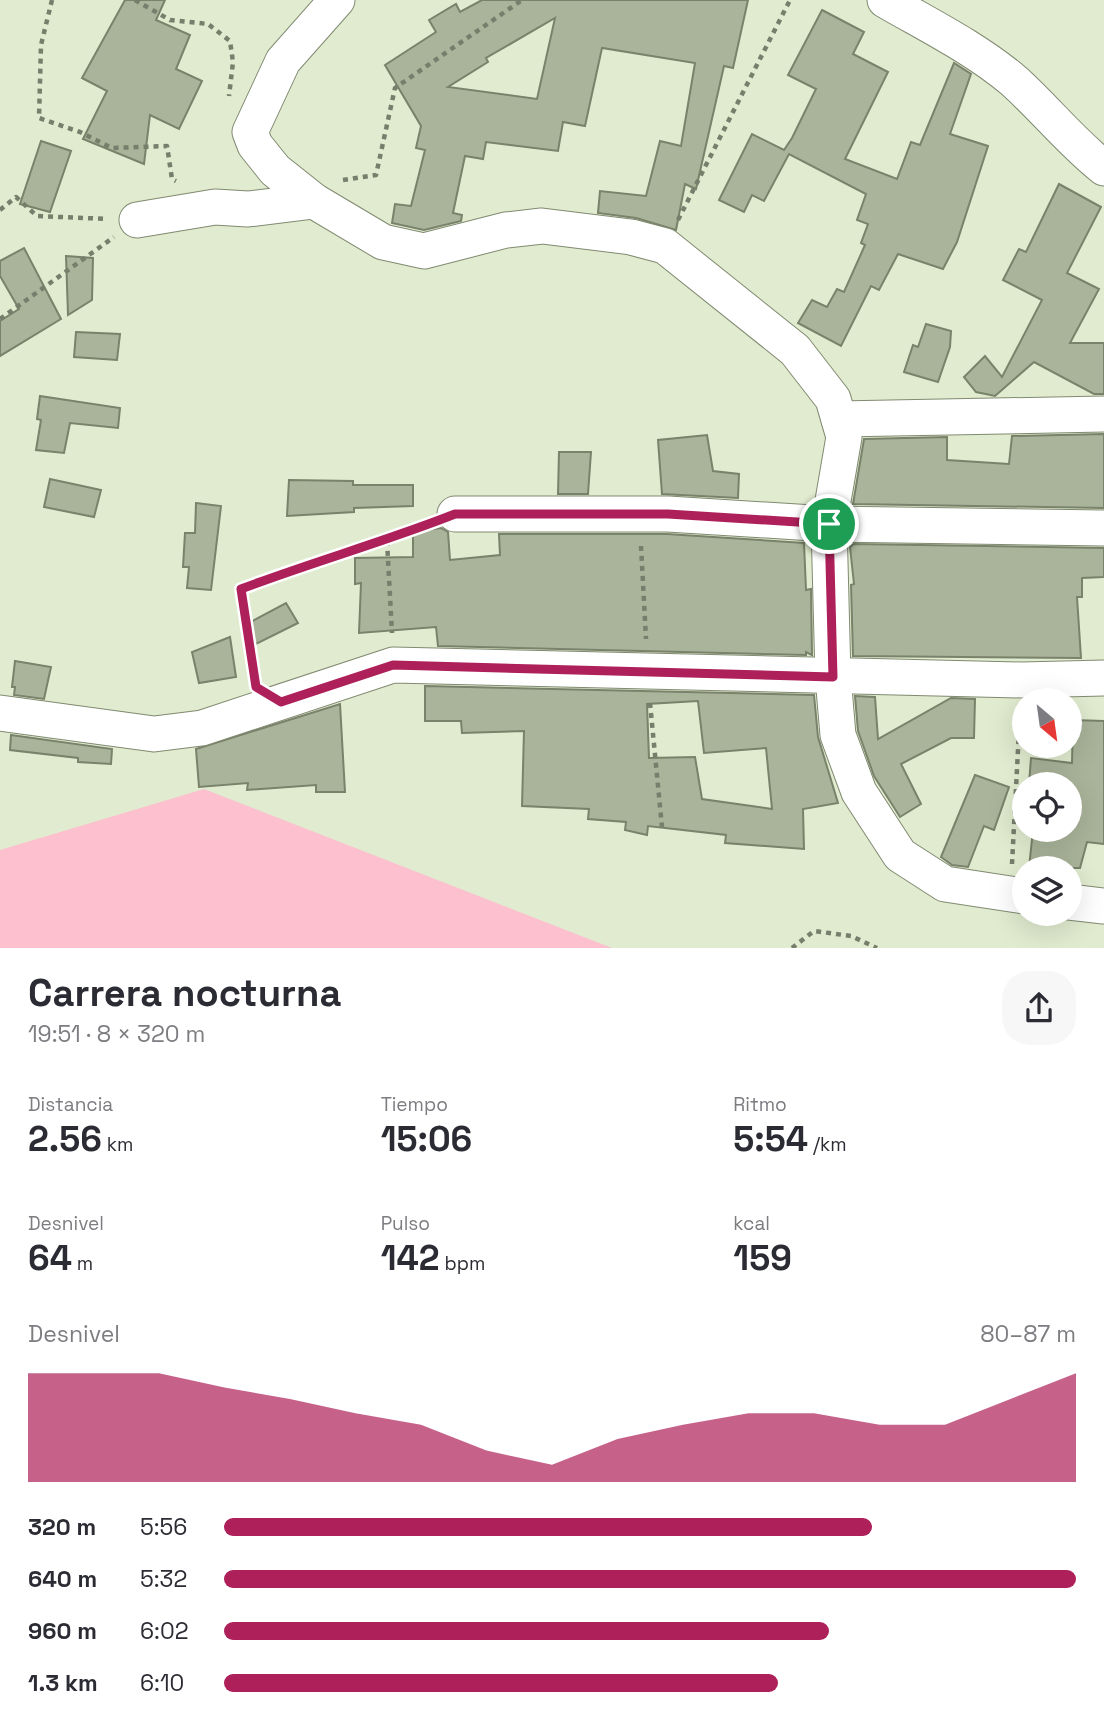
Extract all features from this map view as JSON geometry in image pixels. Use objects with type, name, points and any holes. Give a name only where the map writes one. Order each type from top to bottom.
[{"type":"street","points":[[337,0],[283,61],[250,132],[255,145],[275,170],[314,201],[383,242],[424,251],[506,230],[542,226],[631,237],[665,246],[795,350],[833,399],[844,437],[829,524],[833,677],[838,735],[859,792],[900,855],[945,884],[1012,894]]},
{"type":"street","points":[[885,0],[975,52],[1014,82],[1078,148],[1104,168]]},
{"type":"street","points":[[137,220],[215,207],[248,209],[314,201]]},
{"type":"street","points":[[839,419],[1104,414]]},
{"type":"street","points":[[455,514],[668,514],[829,524],[1104,528]]},
{"type":"street","points":[[0,713],[154,734],[202,728],[393,665],[833,677],[1022,680],[1104,678]]},
{"type":"street","points":[[1082,903],[1104,906]]},
{"type":"path","points":[[52,0],[41,45],[39,118],[80,132],[112,148],[167,146]]},
{"type":"path","points":[[135,0],[170,20],[208,24],[230,41],[233,62],[228,108],[234,122],[250,132]]},
{"type":"path","points":[[314,201],[347,178],[376,175],[395,88],[522,0]]},
{"type":"path","points":[[665,246],[790,0]]},
{"type":"path","points":[[0,210],[16,197],[37,216],[137,220]]},
{"type":"path","points":[[0,319],[137,220]]},
{"type":"path","points":[[281,702],[256,687],[241,589],[312,562],[387,541],[455,514]]},
{"type":"path","points":[[387,541],[393,665]]},
{"type":"path","points":[[1018,856],[1022,680]]},
{"type":"path","points":[[792,948],[814,931],[851,936],[877,948]]},
{"type":"shaded area","points":[[204,789],[612,948],[0,948],[0,850]]},
{"type":"building","points":[[125,0],[165,0],[156,20],[190,35],[176,69],[202,81],[179,129],[150,115],[144,164],[83,139],[107,91],[82,78]]},
{"type":"building","points":[[482,0],[748,0],[733,68],[724,66],[696,189],[685,184],[676,230],[636,218],[598,213],[600,191],[646,196],[660,141],[681,146],[695,63],[602,48],[585,126],[563,122],[558,151],[486,142],[483,159],[465,156],[453,213],[462,215],[461,221],[424,230],[392,223],[395,204],[411,206],[425,150],[416,148],[421,126],[385,65],[436,32],[429,20],[456,4],[460,12]],"holes":[[[555,18],[537,99],[448,87],[488,62],[486,58]]]},
{"type":"building","points":[[822,10],[864,32],[853,54],[888,72],[845,159],[897,179],[911,142],[920,145],[954,63],[971,74],[950,134],[988,146],[957,242],[943,269],[898,254],[879,290],[871,286],[841,346],[798,323],[812,300],[827,307],[837,289],[844,292],[865,245],[861,243],[868,224],[857,220],[866,194],[789,154],[764,201],[752,195],[744,212],[719,200],[752,134],[784,150],[792,138],[816,89],[788,75]]},
{"type":"building","points":[[41,141],[71,151],[50,212],[20,204]]},
{"type":"building","points":[[1059,184],[1101,207],[1067,273],[1099,289],[1070,343],[1104,343],[1104,394],[1094,394],[1034,362],[995,396],[976,392],[964,377],[985,356],[1002,377],[1042,300],[1003,280],[1019,249],[1026,252]]},
{"type":"building","points":[[24,248],[61,319],[0,356],[0,321],[19,309],[0,276],[0,261]]},
{"type":"building","points":[[66,256],[93,258],[92,300],[68,315]]},
{"type":"building","points":[[926,324],[951,331],[950,347],[938,382],[904,372],[913,345],[918,347]]},
{"type":"building","points":[[76,332],[120,334],[117,360],[74,357]]},
{"type":"building","points":[[40,396],[120,408],[118,428],[70,423],[64,453],[36,450],[41,420],[37,419]]},
{"type":"building","points":[[1104,434],[1104,508],[853,504],[864,439],[947,437],[947,460],[1009,464],[1012,436]]},
{"type":"building","points":[[707,435],[713,471],[739,474],[738,498],[662,494],[658,440]]},
{"type":"building","points":[[559,452],[591,452],[588,494],[558,494]]},
{"type":"building","points":[[50,479],[101,490],[94,517],[44,507]]},
{"type":"building","points":[[289,480],[353,481],[353,485],[413,485],[413,506],[354,508],[354,512],[287,516]]},
{"type":"building","points":[[196,503],[221,506],[211,590],[187,588],[189,567],[183,567],[185,533],[195,533]]},
{"type":"building","points":[[441,528],[448,532],[450,560],[500,555],[499,534],[667,534],[804,543],[806,590],[811,589],[812,655],[806,652],[806,655],[438,646],[436,627],[359,633],[361,583],[355,584],[355,558],[413,557],[413,532]]},
{"type":"building","points":[[854,544],[1104,548],[1104,577],[1082,578],[1082,597],[1077,597],[1081,658],[853,656],[851,585],[854,584],[850,547]]},
{"type":"building","points":[[286,603],[298,623],[256,644],[247,624]]},
{"type":"building","points":[[230,637],[236,677],[199,683],[192,652]]},
{"type":"building","points":[[15,661],[51,667],[44,699],[14,695],[15,687],[12,687]]},
{"type":"building","points":[[425,686],[814,695],[818,737],[838,803],[803,809],[804,849],[725,843],[726,835],[648,826],[647,835],[625,830],[626,822],[588,819],[589,809],[522,806],[524,731],[462,733],[461,721],[425,721]],"holes":[[[698,701],[704,753],[766,748],[772,809],[702,799],[695,757],[649,758],[647,704]]]},
{"type":"building","points":[[855,696],[875,697],[878,739],[951,698],[975,699],[974,738],[951,738],[901,764],[921,804],[900,817],[874,776],[858,731]]},
{"type":"building","points":[[340,704],[345,792],[316,792],[316,785],[247,790],[248,783],[199,787],[196,749]]},
{"type":"building","points":[[1082,720],[1104,721],[1104,844],[1087,842],[1082,861],[1082,856],[1030,856],[1032,842],[1082,842],[1082,772],[1030,772],[1031,758],[1072,763],[1072,758],[1082,758]]},
{"type":"building","points":[[11,735],[112,749],[111,764],[78,762],[78,758],[10,750]]},
{"type":"building","points":[[975,775],[1009,787],[994,830],[984,826],[968,867],[952,865],[941,857]]},
{"type":"route","points":[[455,514],[668,514],[829,524],[833,677],[393,665],[281,702],[256,687],[241,589],[312,562],[387,541],[455,514]]}]
